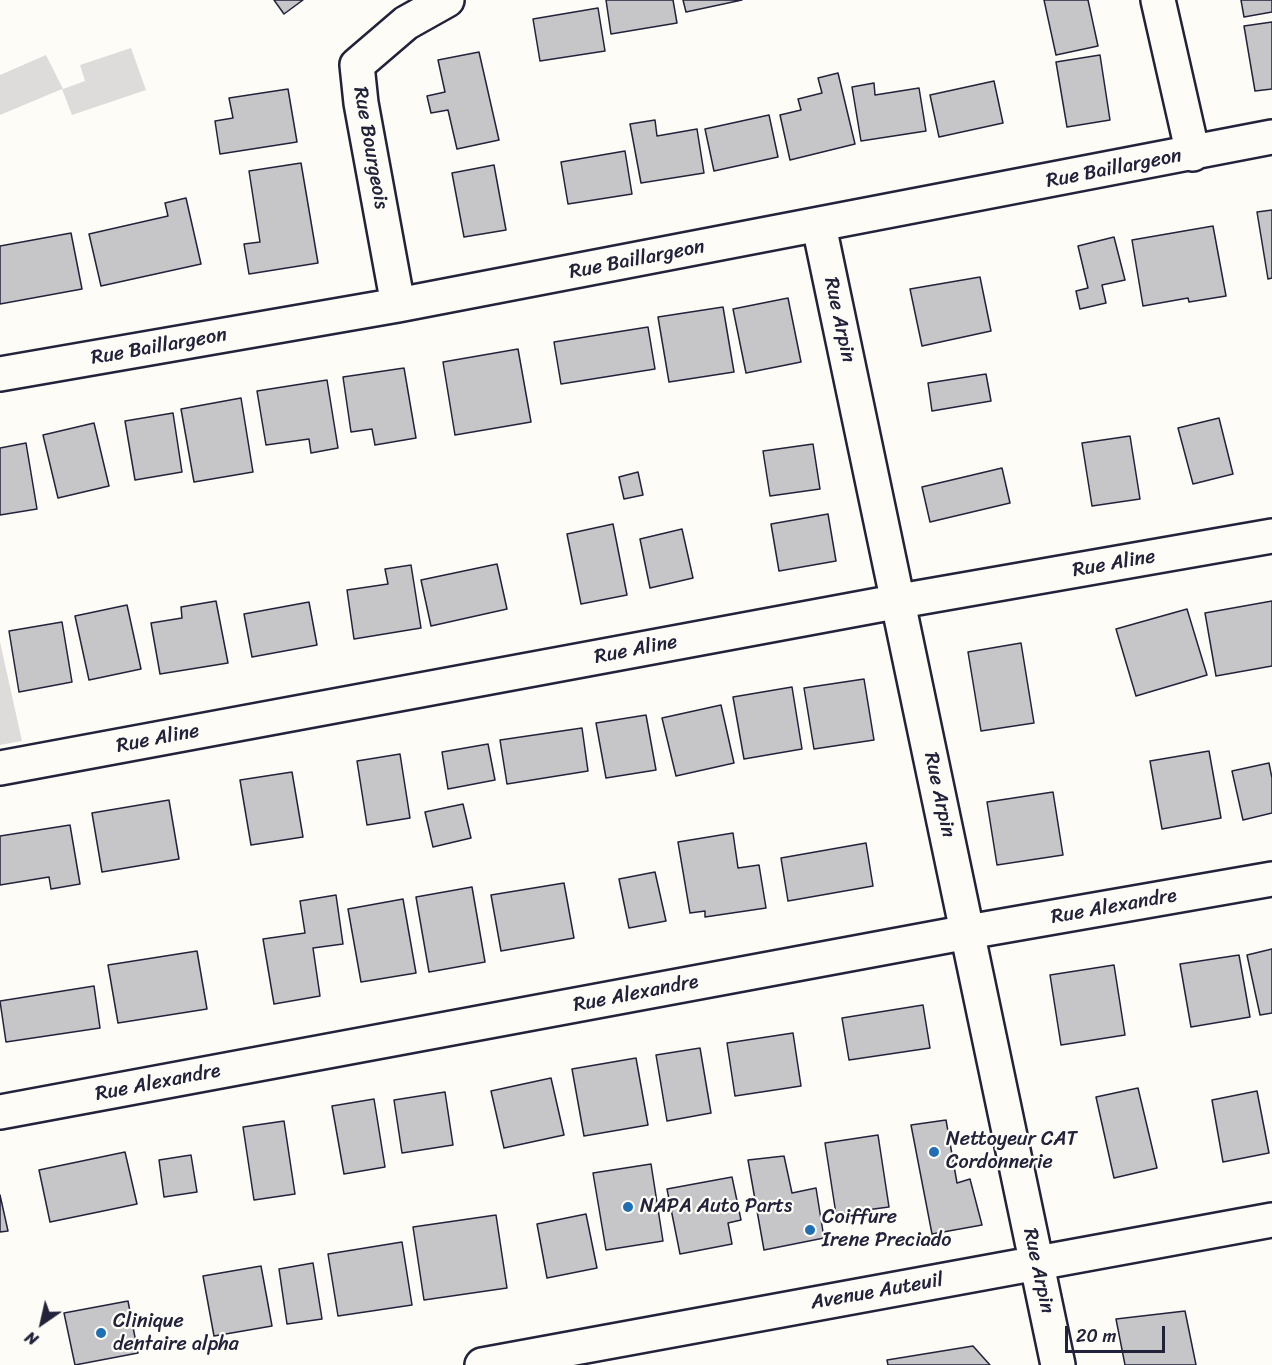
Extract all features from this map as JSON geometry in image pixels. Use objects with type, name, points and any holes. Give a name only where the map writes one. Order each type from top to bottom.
[{"type":"street","name":"Rue Bourgeois","points":[[398,305],[361,103],[357,65],[406,23],[447,0]]},
{"type":"street","points":[[1158,0],[1193,154]]},
{"type":"street","name":"Rue Baillargeon","points":[[0,374],[398,305],[819,226],[1272,137]]},
{"type":"street","name":"Rue Arpin","points":[[819,226],[900,601],[1058,1365]]},
{"type":"street","name":"Rue Aline","points":[[0,768],[900,601],[1272,536]]},
{"type":"street","name":"Rue Alexandre","points":[[0,1112],[968,932],[1272,879]]},
{"type":"street","name":"Avenue Auteuil","points":[[482,1365],[1272,1220]]},
{"type":"shaded area","points":[[131,48],[146,90],[72,115],[62,89],[0,115],[0,75],[46,55],[63,89],[85,81],[80,65]]},
{"type":"shaded area","points":[[0,642],[22,741],[0,745]]},
{"type":"building","points":[[274,0],[303,0],[284,14]]},
{"type":"building","points":[[606,0],[673,0],[677,23],[611,34]]},
{"type":"building","points":[[683,0],[742,0],[686,12]]},
{"type":"building","points":[[1044,0],[1088,0],[1098,46],[1056,55]]},
{"type":"building","points":[[1241,0],[1272,0],[1272,12],[1244,17]]},
{"type":"building","points":[[598,8],[605,51],[540,61],[533,19]]},
{"type":"building","points":[[1272,22],[1272,89],[1255,91],[1244,26]]},
{"type":"building","points":[[479,52],[499,140],[457,149],[448,110],[431,113],[427,96],[445,92],[438,60]]},
{"type":"building","points":[[1100,55],[1110,120],[1067,127],[1056,62]]},
{"type":"building","points":[[838,73],[855,144],[790,160],[780,115],[801,110],[798,99],[822,93],[818,78]]},
{"type":"building","points":[[994,81],[1003,123],[939,137],[930,95]]},
{"type":"building","points":[[874,83],[875,95],[919,88],[926,131],[861,141],[852,87]]},
{"type":"building","points":[[288,89],[297,142],[220,154],[215,121],[233,118],[229,98]]},
{"type":"building","points":[[769,115],[778,157],[714,171],[705,129]]},
{"type":"building","points":[[655,120],[657,136],[697,129],[704,173],[641,183],[630,124]]},
{"type":"building","points":[[625,151],[632,194],[568,204],[561,162]]},
{"type":"building","points":[[301,163],[318,263],[249,274],[244,244],[260,242],[249,171]]},
{"type":"building","points":[[494,165],[506,230],[464,237],[452,173]]},
{"type":"building","points":[[186,198],[201,264],[101,286],[89,234],[168,216],[165,203]]},
{"type":"building","points":[[1272,210],[1272,278],[1268,279],[1257,212]]},
{"type":"building","points":[[1213,226],[1226,296],[1189,302],[1188,298],[1143,306],[1132,240]]},
{"type":"building","points":[[71,233],[82,289],[0,304],[0,246]]},
{"type":"building","points":[[1114,237],[1125,280],[1102,285],[1106,303],[1080,309],[1076,291],[1088,288],[1078,246]]},
{"type":"building","points":[[980,277],[991,331],[922,346],[910,289]]},
{"type":"building","points":[[788,298],[801,362],[746,373],[733,309]]},
{"type":"building","points":[[723,307],[734,372],[669,382],[658,317]]},
{"type":"building","points":[[648,327],[655,369],[561,384],[554,342]]},
{"type":"building","points":[[518,349],[531,422],[455,435],[443,362]]},
{"type":"building","points":[[404,368],[416,438],[375,445],[372,429],[351,432],[343,377]]},
{"type":"building","points":[[986,374],[991,401],[932,411],[928,383]]},
{"type":"building","points":[[327,380],[338,448],[311,453],[309,439],[266,445],[257,391]]},
{"type":"building","points":[[241,398],[253,472],[194,482],[181,409]]},
{"type":"building","points":[[173,413],[182,472],[135,480],[125,421]]},
{"type":"building","points":[[1219,418],[1233,474],[1193,484],[1178,428]]},
{"type":"building","points":[[94,423],[109,486],[58,498],[43,435]]},
{"type":"building","points":[[1130,436],[1140,499],[1092,506],[1082,443]]},
{"type":"building","points":[[26,443],[37,509],[0,515],[0,448]]},
{"type":"building","points":[[813,444],[820,489],[770,496],[763,451]]},
{"type":"building","points":[[1002,468],[1010,503],[930,522],[922,487]]},
{"type":"building","points":[[638,472],[643,495],[624,499],[619,477]]},
{"type":"building","points":[[828,514],[836,561],[779,571],[771,524]]},
{"type":"building","points":[[613,524],[627,595],[581,604],[567,534]]},
{"type":"building","points":[[682,529],[693,578],[650,588],[640,539]]},
{"type":"building","points":[[497,564],[507,609],[431,626],[421,580]]},
{"type":"building","points":[[411,565],[421,628],[354,639],[347,590],[388,584],[385,569]]},
{"type":"building","points":[[216,601],[228,663],[160,674],[151,623],[182,618],[181,607]]},
{"type":"building","points":[[1272,601],[1272,666],[1216,676],[1205,613]]},
{"type":"building","points":[[309,602],[317,645],[252,657],[244,614]]},
{"type":"building","points":[[127,605],[141,669],[89,680],[75,616]]},
{"type":"building","points":[[1187,609],[1207,675],[1136,696],[1116,629]]},
{"type":"building","points":[[62,622],[72,682],[19,692],[9,631]]},
{"type":"building","points":[[1021,643],[1034,723],[981,731],[968,652]]},
{"type":"building","points":[[864,679],[874,740],[814,749],[804,688]]},
{"type":"building","points":[[792,687],[802,749],[744,759],[733,697]]},
{"type":"building","points":[[721,705],[734,763],[676,776],[662,718]]},
{"type":"building","points":[[646,715],[656,770],[606,778],[596,723]]},
{"type":"building","points":[[582,728],[588,771],[507,784],[500,740]]},
{"type":"building","points":[[488,744],[495,780],[448,789],[442,752]]},
{"type":"building","points":[[1209,751],[1221,818],[1162,829],[1150,761]]},
{"type":"building","points":[[400,754],[410,818],[367,825],[357,761]]},
{"type":"building","points":[[1269,763],[1272,778],[1272,813],[1243,820],[1232,771]]},
{"type":"building","points":[[292,772],[303,837],[251,845],[240,780]]},
{"type":"building","points":[[1053,792],[1063,855],[997,865],[987,802]]},
{"type":"building","points":[[169,800],[179,859],[102,872],[92,813]]},
{"type":"building","points":[[463,804],[471,838],[433,847],[425,812]]},
{"type":"building","points":[[70,825],[80,884],[51,889],[49,877],[0,885],[0,836]]},
{"type":"building","points":[[733,833],[738,868],[759,865],[766,908],[705,917],[705,911],[690,913],[678,842]]},
{"type":"building","points":[[866,843],[873,886],[788,901],[781,858]]},
{"type":"building","points":[[655,872],[666,921],[629,928],[619,879]]},
{"type":"building","points":[[564,883],[574,938],[501,951],[491,895]]},
{"type":"building","points":[[472,887],[485,962],[429,972],[416,897]]},
{"type":"building","points":[[336,895],[343,944],[313,948],[320,996],[274,1004],[263,939],[305,933],[300,901]]},
{"type":"building","points":[[403,899],[416,973],[361,982],[348,909]]},
{"type":"building","points":[[1272,949],[1272,1013],[1260,1015],[1247,955]]},
{"type":"building","points":[[197,951],[207,1009],[118,1023],[108,965]]},
{"type":"building","points":[[1239,955],[1250,1017],[1191,1027],[1180,964]]},
{"type":"building","points":[[1114,965],[1125,1035],[1061,1045],[1050,975]]},
{"type":"building","points":[[94,986],[100,1028],[6,1042],[0,1001]]},
{"type":"building","points":[[923,1005],[930,1048],[849,1060],[842,1018]]},
{"type":"building","points":[[793,1033],[801,1086],[735,1096],[727,1043]]},
{"type":"building","points":[[700,1048],[711,1113],[667,1121],[656,1055]]},
{"type":"building","points":[[636,1058],[648,1125],[584,1136],[572,1069]]},
{"type":"building","points":[[551,1078],[564,1135],[504,1148],[491,1091]]},
{"type":"building","points":[[1138,1088],[1157,1168],[1114,1178],[1096,1097]]},
{"type":"building","points":[[1257,1091],[1269,1153],[1223,1162],[1212,1100]]},
{"type":"building","points":[[445,1092],[453,1145],[402,1153],[394,1100]]},
{"type":"building","points":[[374,1099],[385,1167],[344,1174],[332,1106]]},
{"type":"building","name":"Nettoyeur CAT Cordonnerie","points":[[946,1120],[957,1183],[970,1179],[982,1225],[932,1234],[911,1125]]},
{"type":"building","points":[[284,1121],[295,1194],[254,1200],[243,1127]]},
{"type":"building","points":[[878,1135],[889,1207],[836,1214],[825,1143]]},
{"type":"building","points":[[125,1152],[137,1204],[50,1222],[39,1170]]},
{"type":"building","points":[[191,1155],[197,1192],[164,1197],[159,1160]]},
{"type":"building","points":[[784,1156],[792,1193],[816,1188],[824,1238],[764,1250],[748,1160]]},
{"type":"building","name":"NAPA Auto Parts","points":[[651,1164],[663,1241],[606,1250],[593,1173]]},
{"type":"building","points":[[732,1177],[741,1220],[728,1223],[732,1244],[680,1254],[667,1189]]},
{"type":"building","points":[[0,1195],[8,1231],[0,1232]]},
{"type":"building","points":[[586,1214],[597,1268],[547,1278],[537,1224]]},
{"type":"building","points":[[496,1215],[507,1288],[424,1300],[413,1227]]},
{"type":"building","points":[[402,1242],[412,1305],[338,1316],[328,1254]]},
{"type":"building","points":[[313,1263],[322,1319],[287,1324],[279,1269]]},
{"type":"building","points":[[261,1266],[272,1326],[214,1336],[203,1276]]},
{"type":"building","name":"Clinique dentaire alpha","points":[[128,1301],[138,1353],[75,1365],[64,1313]]},
{"type":"building","points":[[1185,1311],[1196,1365],[1125,1365],[1116,1319]]},
{"type":"building","points":[[973,1346],[990,1365],[888,1365],[887,1360]]},
{"type":"place","name":"Nettoyeur CAT Cordonnerie","points":[[934,1152]]},
{"type":"place","name":"NAPA Auto Parts","points":[[628,1207]]},
{"type":"place","name":"Coiffure Irene Preciado","points":[[810,1230]]},
{"type":"place","name":"Clinique dentaire alpha","points":[[101,1333]]}]
